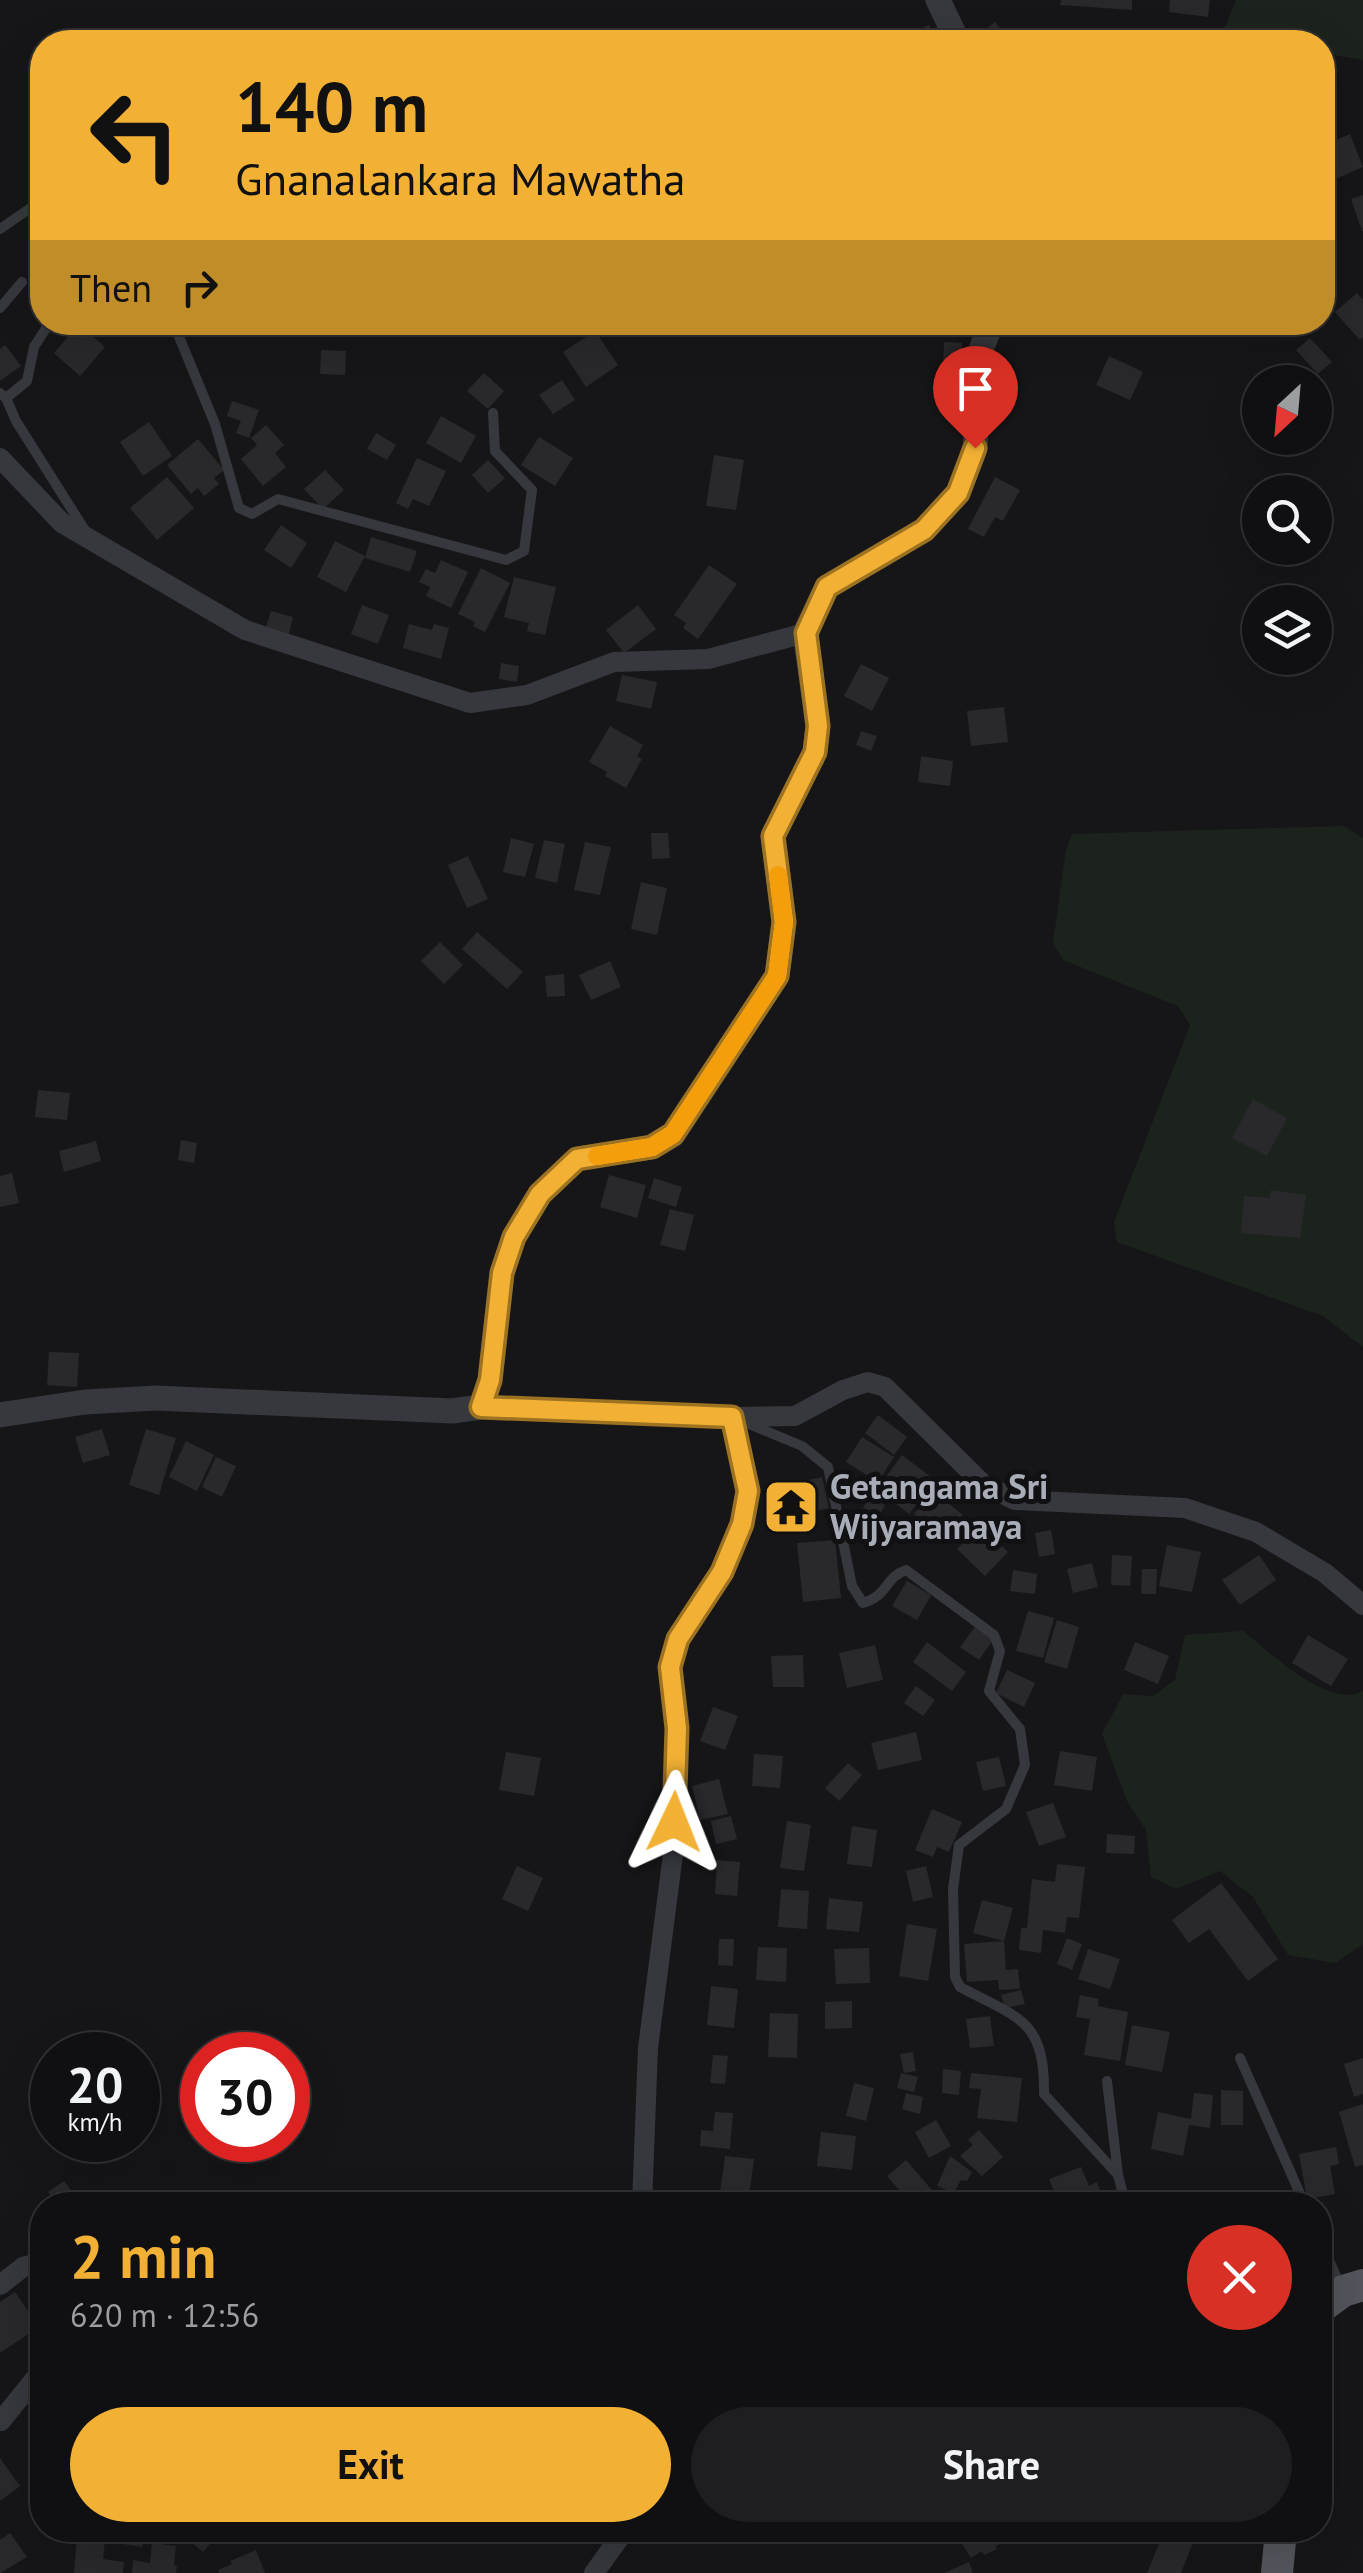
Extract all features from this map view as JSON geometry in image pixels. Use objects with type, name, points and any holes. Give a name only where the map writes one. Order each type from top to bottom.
[{"type":"main road","points":[[1278,2573],[1280,2542]]},
{"type":"street","points":[[938,0],[952,30]]},
{"type":"street","points":[[481,1407],[490,1380],[502,1273],[514,1237],[540,1194],[577,1159],[652,1147],[673,1134],[777,976],[784,922],[773,836],[815,752],[806,633],[827,587],[924,530],[958,493],[975,448],[980,352],[987,335]]},
{"type":"street","points":[[0,458],[62,524],[245,630],[470,703],[528,694],[614,662],[708,659],[806,633]]},
{"type":"street","points":[[0,1415],[85,1402],[156,1398],[452,1411],[481,1407],[795,1416],[843,1390],[868,1382],[885,1387],[983,1484],[1016,1500],[1186,1508],[1256,1532],[1324,1573],[1363,1605]]},
{"type":"street","points":[[642,2192],[648,2048],[673,1854],[677,1728],[670,1667],[678,1639],[722,1572],[742,1524],[748,1491],[732,1417]]},
{"type":"street","points":[[0,2285],[30,2265]]},
{"type":"street","points":[[1,2420],[30,2385]]},
{"type":"street","points":[[594,2573],[616,2542]]},
{"type":"lane","points":[[0,230],[30,209]]},
{"type":"lane","points":[[0,308],[22,282]]},
{"type":"lane","points":[[42,335],[34,348],[27,382],[3,396],[93,543]]},
{"type":"lane","points":[[178,335],[215,424],[239,508],[252,514],[278,498],[506,560],[524,550],[532,490],[494,451],[493,413]]},
{"type":"lane","points":[[732,1417],[802,1446],[828,1467],[852,1586],[863,1603],[878,1598],[896,1574],[906,1570],[994,1635],[1000,1651],[989,1691],[1020,1729],[1025,1765],[1006,1808],[959,1845],[953,1889],[955,1977],[960,1988],[1028,2023],[1044,2060],[1044,2094],[1118,2175]]},
{"type":"lane","points":[[1240,2058],[1298,2192]]},
{"type":"lane","points":[[1107,2081],[1123,2192]]},
{"type":"lane","points":[[1332,2270],[1342,2295]]},
{"type":"shaded area","points":[[1236,0],[1363,0],[1363,60],[1335,55],[1335,30],[1222,30]]},
{"type":"shaded area","points":[[1344,826],[1363,838],[1363,1347],[1323,1316],[1117,1242],[1114,1222],[1190,1025],[1178,1006],[1063,960],[1053,943],[1066,850],[1072,834]]},
{"type":"shaded area","points":[[1243,1631],[1317,1686],[1349,1695],[1363,1691],[1363,1944],[1335,1963],[1288,1955],[1253,1897],[1220,1871],[1176,1889],[1151,1877],[1146,1830],[1127,1801],[1102,1734],[1123,1694],[1153,1696],[1175,1680],[1185,1635]]},
{"type":"building","points":[[1061,0],[1132,0],[1132,10],[1060,5]]},
{"type":"building","points":[[1170,0],[1210,0],[1208,17],[1169,12]]},
{"type":"building","points":[[995,22],[1002,30],[985,30]]},
{"type":"building","points":[[1350,134],[1363,167],[1335,179],[1335,140]]},
{"type":"building","points":[[1363,195],[1363,231],[1362,231],[1351,199]]},
{"type":"building","points":[[1357,293],[1363,300],[1360,340],[1335,312]]},
{"type":"building","points":[[70,335],[91,335],[105,347],[80,376],[54,353]]},
{"type":"building","points":[[589,335],[598,335],[618,365],[586,387],[563,352]]},
{"type":"building","points":[[1310,338],[1332,362],[1310,365],[1296,350]]},
{"type":"building","points":[[944,342],[962,343],[960,393],[942,392]]},
{"type":"building","points":[[5,345],[21,366],[0,381],[0,349]]},
{"type":"building","points":[[321,350],[346,351],[345,375],[320,374]]},
{"type":"building","points":[[1109,356],[1143,372],[1130,400],[1096,385]]},
{"type":"building","points":[[484,373],[504,391],[488,409],[467,391]]},
{"type":"building","points":[[562,380],[575,400],[553,414],[539,395]]},
{"type":"building","points":[[232,401],[259,410],[249,438],[236,433],[241,421],[227,416]]},
{"type":"building","points":[[441,416],[476,436],[461,463],[426,443]]},
{"type":"building","points":[[149,422],[172,456],[143,476],[120,442]]},
{"type":"building","points":[[266,425],[284,445],[275,453],[286,467],[263,486],[241,459],[257,445],[251,438]]},
{"type":"building","points":[[376,433],[396,445],[387,460],[367,449]]},
{"type":"building","points":[[539,437],[573,458],[555,486],[521,465]]},
{"type":"building","points":[[198,439],[224,470],[214,478],[219,484],[204,496],[198,488],[191,494],[167,465]]},
{"type":"building","points":[[714,455],[744,460],[736,510],[706,506]]},
{"type":"building","points":[[417,458],[446,471],[429,506],[413,499],[408,509],[396,503]]},
{"type":"building","points":[[488,460],[505,478],[488,493],[472,475]]},
{"type":"building","points":[[325,470],[344,490],[323,509],[304,489]]},
{"type":"building","points":[[167,477],[194,508],[157,540],[130,508]]},
{"type":"building","points":[[995,477],[1020,490],[1003,521],[995,517],[984,537],[968,529]]},
{"type":"building","points":[[281,525],[307,543],[291,568],[264,550]]},
{"type":"building","points":[[371,537],[417,551],[410,572],[365,558]]},
{"type":"building","points":[[335,541],[365,556],[346,592],[317,577]]},
{"type":"building","points":[[441,560],[468,572],[451,608],[426,596],[430,587],[419,582],[426,569],[435,573]]},
{"type":"building","points":[[709,565],[737,584],[698,639],[674,615]]},
{"type":"building","points":[[481,568],[510,583],[485,632],[458,614]]},
{"type":"building","points":[[514,577],[556,587],[545,635],[527,631],[529,623],[504,617]]},
{"type":"building","points":[[362,605],[389,615],[378,644],[351,634]]},
{"type":"building","points":[[638,605],[656,629],[624,653],[606,630]]},
{"type":"building","points":[[271,611],[293,617],[289,634],[266,627]]},
{"type":"building","points":[[409,624],[432,630],[434,624],[449,628],[441,659],[403,648]]},
{"type":"building","points":[[501,663],[519,666],[517,682],[499,679]]},
{"type":"building","points":[[861,664],[889,678],[872,711],[844,696]]},
{"type":"building","points":[[622,675],[657,682],[651,709],[616,701]]},
{"type":"building","points":[[1004,707],[1008,742],[971,746],[967,711]]},
{"type":"building","points":[[610,726],[643,745],[637,756],[642,759],[626,788],[589,762]]},
{"type":"building","points":[[861,731],[877,736],[871,751],[856,745]]},
{"type":"building","points":[[921,756],[953,761],[950,786],[918,782]]},
{"type":"building","points":[[651,833],[668,833],[670,858],[652,859]]},
{"type":"building","points":[[511,838],[534,844],[525,877],[503,872]]},
{"type":"building","points":[[544,840],[565,844],[557,883],[535,878]]},
{"type":"building","points":[[585,842],[611,847],[600,895],[574,890]]},
{"type":"building","points":[[468,856],[488,899],[467,908],[448,865]]},
{"type":"building","points":[[641,882],[667,888],[657,935],[631,929]]},
{"type":"building","points":[[477,932],[523,972],[507,989],[462,949]]},
{"type":"building","points":[[440,942],[463,965],[444,984],[421,961]]},
{"type":"building","points":[[610,961],[621,987],[591,1000],[579,975]]},
{"type":"building","points":[[564,974],[565,996],[547,997],[545,976]]},
{"type":"building","points":[[38,1090],[70,1093],[67,1120],[35,1117]]},
{"type":"building","points":[[1253,1099],[1287,1118],[1267,1156],[1232,1138]]},
{"type":"building","points":[[181,1140],[197,1143],[194,1163],[178,1160]]},
{"type":"building","points":[[96,1141],[101,1161],[64,1172],[59,1151]]},
{"type":"building","points":[[12,1173],[19,1203],[0,1207],[0,1176]]},
{"type":"building","points":[[609,1175],[646,1185],[637,1218],[600,1207]]},
{"type":"building","points":[[654,1178],[682,1187],[676,1207],[648,1198]]},
{"type":"building","points":[[1271,1190],[1306,1195],[1300,1238],[1241,1233],[1244,1196],[1270,1198]]},
{"type":"building","points":[[670,1209],[694,1215],[685,1251],[660,1245]]},
{"type":"building","points":[[49,1352],[79,1353],[77,1387],[47,1385]]},
{"type":"building","points":[[878,1415],[907,1437],[894,1455],[865,1433]]},
{"type":"building","points":[[102,1429],[110,1455],[83,1463],[75,1437]]},
{"type":"building","points":[[146,1429],[176,1438],[159,1495],[129,1485]]},
{"type":"building","points":[[862,1437],[894,1457],[878,1482],[846,1462]]},
{"type":"building","points":[[186,1441],[214,1455],[197,1491],[169,1477]]},
{"type":"building","points":[[902,1455],[935,1480],[909,1514],[877,1489]]},
{"type":"building","points":[[216,1457],[236,1466],[222,1497],[202,1487]]},
{"type":"building","points":[[822,1477],[829,1508],[811,1512],[804,1481]]},
{"type":"building","points":[[933,1491],[963,1515],[944,1538],[914,1514]]},
{"type":"building","points":[[869,1497],[885,1505],[879,1516],[863,1508]]},
{"type":"building","points":[[980,1525],[1008,1552],[985,1576],[957,1549]]},
{"type":"building","points":[[1051,1530],[1055,1554],[1039,1557],[1035,1533]]},
{"type":"building","points":[[835,1540],[841,1598],[803,1602],[797,1543]]},
{"type":"building","points":[[1167,1545],[1201,1552],[1192,1592],[1159,1586]]},
{"type":"building","points":[[1112,1555],[1132,1556],[1130,1586],[1111,1585]]},
{"type":"building","points":[[1259,1555],[1276,1580],[1240,1605],[1222,1580]]},
{"type":"building","points":[[1092,1563],[1098,1587],[1073,1593],[1067,1569]]},
{"type":"building","points":[[1142,1569],[1157,1569],[1156,1594],[1141,1594]]},
{"type":"building","points":[[1013,1570],[1037,1574],[1035,1594],[1010,1591]]},
{"type":"building","points":[[907,1581],[931,1595],[917,1620],[892,1606]]},
{"type":"building","points":[[1028,1611],[1054,1618],[1043,1658],[1016,1651]]},
{"type":"building","points":[[1057,1620],[1079,1627],[1067,1669],[1044,1662]]},
{"type":"building","points":[[975,1627],[993,1640],[979,1660],[960,1647]]},
{"type":"building","points":[[1308,1635],[1348,1659],[1331,1686],[1292,1663]]},
{"type":"building","points":[[927,1642],[966,1672],[952,1691],[913,1662]]},
{"type":"building","points":[[1135,1642],[1169,1656],[1158,1684],[1124,1670]]},
{"type":"building","points":[[875,1645],[883,1680],[847,1688],[839,1653]]},
{"type":"building","points":[[803,1655],[804,1687],[773,1687],[771,1656]]},
{"type":"building","points":[[1007,1670],[1035,1683],[1024,1707],[996,1693]]},
{"type":"building","points":[[916,1686],[935,1700],[923,1716],[904,1703]]},
{"type":"building","points":[[713,1707],[738,1716],[725,1750],[700,1741]]},
{"type":"building","points":[[916,1732],[922,1760],[878,1770],[871,1743]]},
{"type":"building","points":[[1060,1751],[1097,1757],[1092,1791],[1054,1785]]},
{"type":"building","points":[[506,1752],[541,1758],[534,1796],[499,1790]]},
{"type":"building","points":[[754,1754],[783,1756],[780,1788],[752,1786]]},
{"type":"building","points":[[999,1757],[1006,1786],[983,1791],[976,1762]]},
{"type":"building","points":[[848,1763],[862,1775],[839,1801],[825,1788]]},
{"type":"building","points":[[719,1779],[728,1814],[700,1820],[692,1786]]},
{"type":"building","points":[[1053,1803],[1066,1837],[1039,1846],[1026,1812]]},
{"type":"building","points":[[932,1809],[962,1822],[949,1852],[937,1847],[933,1857],[915,1850]]},
{"type":"building","points":[[731,1816],[737,1839],[716,1844],[711,1821]]},
{"type":"building","points":[[787,1821],[811,1825],[804,1871],[780,1868]]},
{"type":"building","points":[[852,1826],[877,1830],[872,1867],[847,1864]]},
{"type":"building","points":[[1107,1834],[1135,1836],[1134,1854],[1106,1853]]},
{"type":"building","points":[[717,1860],[740,1862],[737,1896],[715,1894]]},
{"type":"building","points":[[1057,1864],[1085,1867],[1079,1918],[1067,1917],[1065,1933],[1043,1930],[1041,1953],[1019,1950],[1021,1928],[1027,1928],[1032,1879],[1055,1882]]},
{"type":"building","points":[[517,1866],[543,1878],[528,1911],[502,1899]]},
{"type":"building","points":[[926,1866],[933,1897],[913,1902],[906,1871]]},
{"type":"building","points":[[1221,1883],[1278,1959],[1248,1981],[1209,1929],[1189,1943],[1172,1920]]},
{"type":"building","points":[[781,1889],[809,1891],[807,1929],[778,1927]]},
{"type":"building","points":[[829,1898],[863,1902],[859,1932],[826,1929]]},
{"type":"building","points":[[982,1900],[1013,1908],[1004,1941],[973,1933]]},
{"type":"building","points":[[907,1924],[937,1929],[928,1981],[899,1976]]},
{"type":"building","points":[[1067,1938],[1082,1944],[1072,1970],[1057,1964]]},
{"type":"building","points":[[719,1939],[734,1939],[733,1966],[718,1965]]},
{"type":"building","points":[[1004,1941],[1006,1970],[1018,1969],[1020,1989],[999,1990],[998,1980],[967,1982],[964,1944]]},
{"type":"building","points":[[758,1947],[787,1948],[786,1982],[756,1980]]},
{"type":"building","points":[[869,1948],[870,1983],[836,1984],[834,1949]]},
{"type":"building","points":[[1088,1949],[1120,1959],[1110,1989],[1078,1979]]},
{"type":"building","points":[[711,1986],[738,1989],[734,2028],[707,2025]]},
{"type":"building","points":[[1021,1990],[1025,2004],[1005,2008],[1001,1995]]},
{"type":"building","points":[[1080,1995],[1099,1999],[1098,2006],[1128,2012],[1120,2061],[1084,2055],[1090,2019],[1076,2017]]},
{"type":"building","points":[[852,2001],[852,2028],[825,2029],[825,2002]]},
{"type":"building","points":[[770,2013],[798,2014],[797,2058],[768,2057]]},
{"type":"building","points":[[990,2016],[994,2046],[970,2048],[966,2019]]},
{"type":"building","points":[[1132,2025],[1170,2032],[1162,2072],[1125,2065]]},
{"type":"building","points":[[913,2052],[916,2071],[904,2073],[900,2054]]},
{"type":"building","points":[[713,2055],[728,2056],[725,2084],[710,2083]]},
{"type":"building","points":[[1363,2058],[1363,2094],[1354,2097],[1344,2064]]},
{"type":"building","points":[[943,2069],[961,2071],[959,2095],[942,2093]]},
{"type":"building","points":[[901,2073],[918,2077],[914,2092],[897,2088]]},
{"type":"building","points":[[971,2073],[1022,2078],[1017,2122],[977,2118],[981,2089],[969,2088]]},
{"type":"building","points":[[854,2083],[874,2088],[866,2121],[846,2116]]},
{"type":"building","points":[[1221,2090],[1243,2091],[1243,2125],[1221,2125]]},
{"type":"building","points":[[906,2093],[923,2097],[920,2114],[902,2109]]},
{"type":"building","points":[[1194,2093],[1213,2095],[1210,2128],[1189,2125],[1183,2156],[1151,2149],[1158,2112],[1191,2119]]},
{"type":"building","points":[[1363,2104],[1363,2165],[1355,2167],[1339,2112]]},
{"type":"building","points":[[715,2112],[733,2113],[730,2149],[700,2146],[701,2130],[713,2131]]},
{"type":"building","points":[[936,2120],[951,2146],[929,2158],[915,2132]]},
{"type":"building","points":[[979,2130],[1003,2157],[982,2176],[960,2156],[973,2145],[968,2140]]},
{"type":"building","points":[[821,2132],[856,2136],[852,2170],[817,2166]]},
{"type":"building","points":[[1336,2147],[1339,2164],[1330,2166],[1335,2194],[1306,2192],[1299,2154]]},
{"type":"building","points":[[725,2156],[754,2159],[750,2192],[720,2192]]},
{"type":"building","points":[[950,2156],[972,2172],[967,2181],[961,2180],[955,2192],[937,2186]]},
{"type":"building","points":[[906,2160],[934,2192],[901,2192],[887,2176]]},
{"type":"building","points":[[1081,2167],[1089,2186],[1097,2182],[1101,2192],[1052,2192],[1049,2179]]},
{"type":"building","points":[[64,2181],[72,2192],[48,2192]]},
{"type":"building","points":[[15,2292],[30,2314],[30,2333],[0,2353],[0,2302]]},
{"type":"building","points":[[0,2458],[20,2486],[0,2501]]},
{"type":"building","points":[[10,2533],[27,2557],[0,2573],[0,2540]]},
{"type":"building","points":[[77,2542],[105,2542],[103,2559],[124,2562],[123,2573],[74,2573]]},
{"type":"building","points":[[123,2542],[143,2542],[142,2547]]},
{"type":"building","points":[[191,2542],[212,2542],[203,2552]]},
{"type":"building","points":[[961,2542],[1000,2544],[995,2546],[997,2549],[984,2555],[982,2551],[971,2558]]},
{"type":"building","points":[[1160,2542],[1193,2542],[1181,2573],[1147,2573]]},
{"type":"building","points":[[152,2543],[176,2546],[176,2573],[132,2573],[133,2560],[150,2563]]},
{"type":"building","points":[[256,2550],[265,2573],[219,2573],[218,2570],[232,2564],[230,2561]]},
{"type":"building","points":[[969,2562],[973,2573],[944,2573]]},
{"type":"slow traffic","points":[[597,1156],[652,1147],[673,1134],[777,976],[784,922],[778,875]]},
{"type":"place","name":"Getangama Sri Wijyaramaya","points":[[791,1507]]},
{"type":"route","points":[[674,1822],[677,1728],[670,1667],[678,1639],[722,1572],[742,1524],[748,1491],[732,1417],[481,1407],[490,1380],[502,1273],[514,1237],[540,1194],[577,1159],[652,1147],[673,1134],[777,976],[784,922],[773,836],[815,752],[818,726],[806,633],[827,587],[924,530],[958,493],[975,448]]}]
